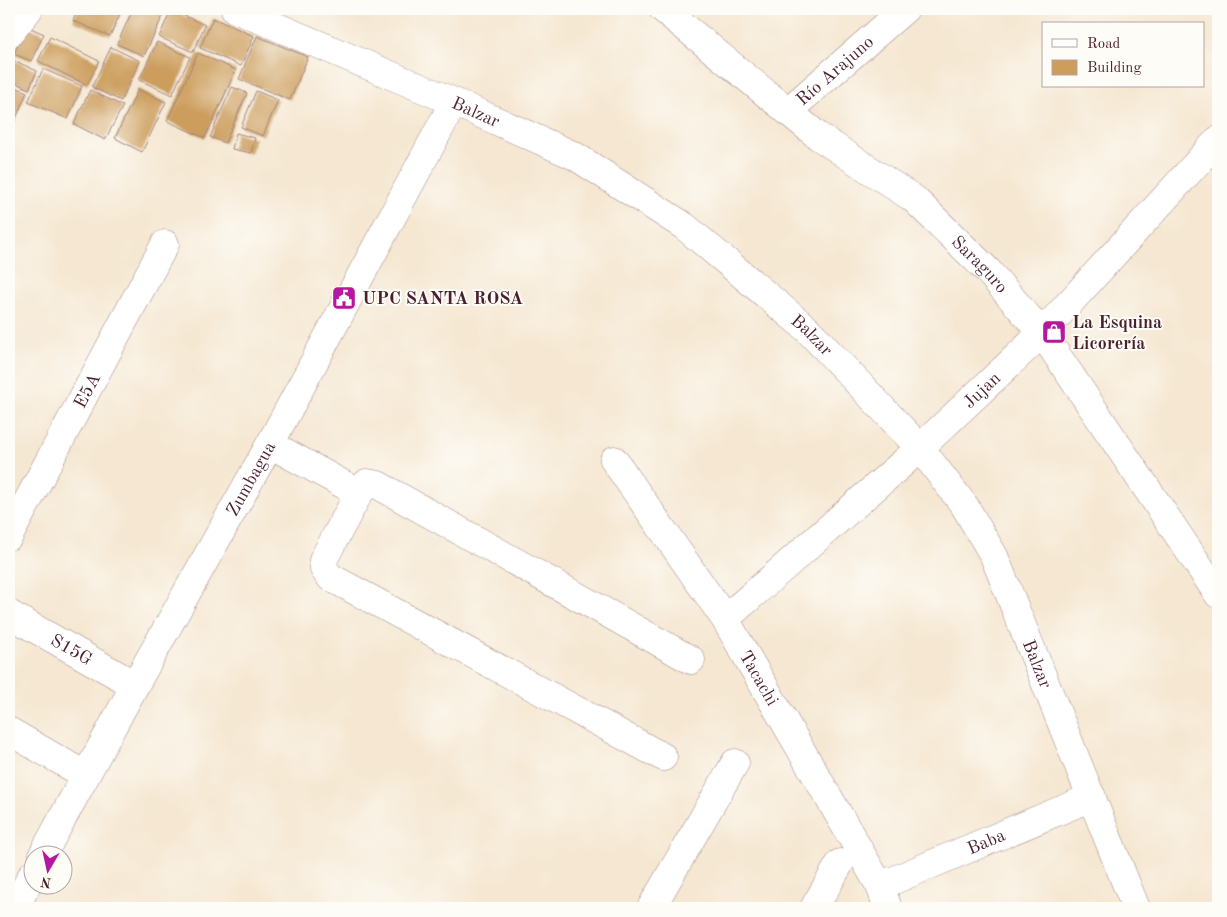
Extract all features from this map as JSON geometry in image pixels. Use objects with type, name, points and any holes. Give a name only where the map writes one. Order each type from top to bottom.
[{"type":"street","points":[[9,34],[29,9]]},
{"type":"street","name":"Balzar","points":[[235,9],[454,102],[575,156],[684,226],[807,329],[920,448],[964,505],[994,556],[1136,908]]},
{"type":"street","name":"Saraguro","points":[[663,9],[818,136],[914,199],[987,270],[1042,333],[1218,594]]},
{"type":"street","name":"Río Arajuno","points":[[788,111],[905,9]]},
{"type":"street","name":"Zumbagua","points":[[48,844],[270,444],[454,102]]},
{"type":"street","name":"Jujan","points":[[725,619],[920,448],[1042,333],[1218,140]]},
{"type":"street","name":"E5A","points":[[9,536],[166,244]]},
{"type":"street","points":[[270,444],[359,493]]},
{"type":"street","name":"Tacachi","points":[[614,460],[725,619],[884,897]]},
{"type":"street","points":[[663,757],[330,576],[324,569],[324,560],[366,483],[378,485],[691,660]]},
{"type":"street","name":"S15G","points":[[9,614],[135,686]]},
{"type":"street","points":[[9,731],[85,775]]},
{"type":"street","points":[[651,908],[735,763]]},
{"type":"street","name":"Baba","points":[[884,897],[1092,797]]},
{"type":"street","points":[[814,908],[840,863]]},
{"type":"street","points":[[15,908],[22,894]]},
{"type":"building","points":[[78,9],[113,9],[121,12],[110,36],[73,21]]},
{"type":"building","points":[[133,9],[166,9],[144,56],[117,44]]},
{"type":"building","points":[[171,10],[205,25],[193,52],[159,37]]},
{"type":"building","points":[[213,18],[254,36],[241,66],[200,48]]},
{"type":"building","points":[[26,26],[44,34],[31,61],[14,54]]},
{"type":"building","points":[[257,36],[308,57],[290,100],[239,79]]},
{"type":"building","points":[[50,37],[99,61],[87,85],[38,61]]},
{"type":"building","points":[[157,42],[190,57],[172,95],[139,80]]},
{"type":"building","points":[[111,47],[140,61],[121,101],[92,87]]},
{"type":"building","points":[[198,53],[236,70],[205,138],[167,121]]},
{"type":"building","points":[[9,58],[37,71],[29,89],[9,80]]},
{"type":"building","points":[[43,69],[82,86],[68,119],[28,102]]},
{"type":"building","points":[[9,84],[27,92],[15,121],[9,118]]},
{"type":"building","points":[[232,87],[247,93],[225,143],[210,137]]},
{"type":"building","points":[[138,89],[166,102],[142,152],[115,138]]},
{"type":"building","points":[[90,90],[123,106],[105,140],[74,124]]},
{"type":"building","points":[[256,91],[278,100],[263,136],[241,127]]},
{"type":"building","points":[[236,133],[255,138],[251,153],[232,149]]},
{"type":"place","name":"UPC SANTA ROSA","points":[[344,298]]},
{"type":"place","name":"La Esquina Licorería","points":[[1054,332]]}]
